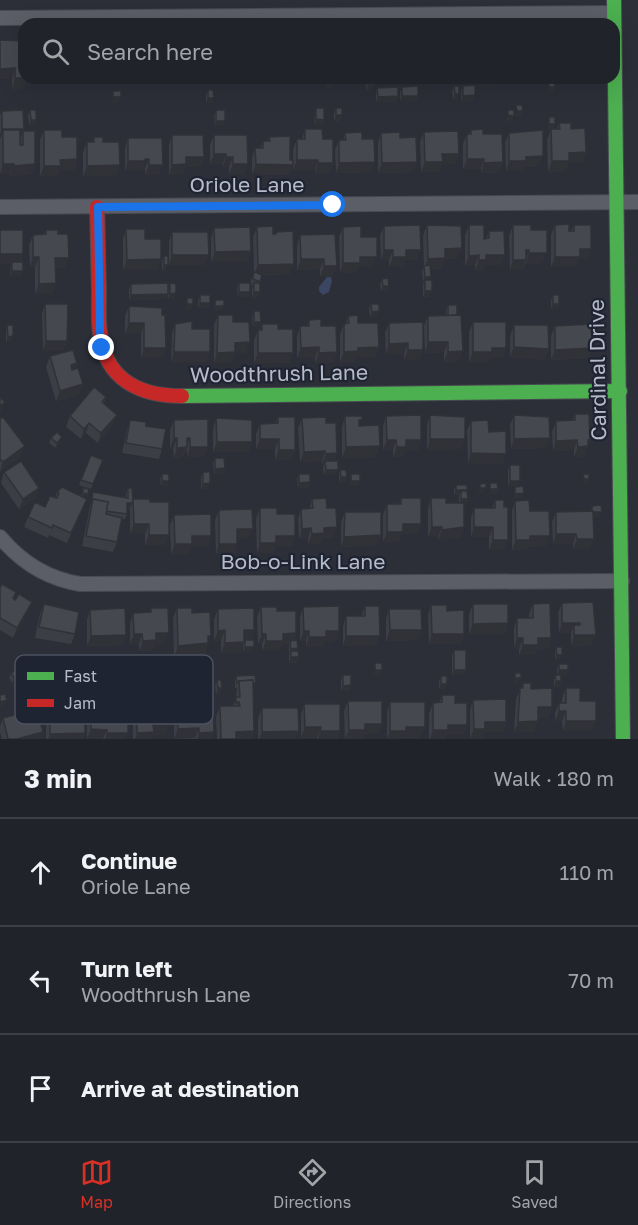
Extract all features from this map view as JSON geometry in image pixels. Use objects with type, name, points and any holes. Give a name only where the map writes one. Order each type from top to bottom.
[{"type":"street","points":[[0,18],[614,6]]},
{"type":"street","name":"Cardinal Drive","points":[[615,84],[624,739]]},
{"type":"street","name":"Oriole Lane","points":[[0,207],[638,202]]},
{"type":"street","name":"Woodthrush Lane","points":[[98,207],[102,348],[107,362],[115,372],[130,386],[143,391],[173,396],[620,391]]},
{"type":"street","name":"Bob-o-Link Lane","points":[[0,537],[33,567],[58,578],[81,584],[622,581]]},
{"type":"water","points":[[327,277],[331,277],[332,281],[329,292],[323,295],[319,287]]},
{"type":"building","points":[[0,40],[18,41],[18,78],[15,78],[15,68],[0,69]]},
{"type":"building","points":[[475,85],[475,95],[463,96],[463,86]]},
{"type":"building","points":[[418,86],[418,96],[402,96],[402,87]]},
{"type":"building","points":[[454,86],[459,86],[459,94],[455,94]]},
{"type":"building","points":[[398,87],[398,96],[378,97],[377,88]]},
{"type":"building","points":[[208,90],[213,90],[214,98],[208,98]]},
{"type":"building","points":[[113,91],[121,91],[121,97],[113,97]]},
{"type":"building","points":[[516,105],[522,105],[523,111],[517,111]]},
{"type":"building","points":[[316,108],[324,108],[324,120],[316,119]]},
{"type":"building","points":[[336,108],[342,108],[342,115],[336,115]]},
{"type":"building","points":[[23,110],[24,129],[2,129],[2,111]]},
{"type":"building","points":[[30,110],[36,110],[36,120],[31,120]]},
{"type":"building","points":[[216,110],[225,110],[225,121],[216,121]]},
{"type":"building","points":[[508,110],[514,110],[514,116],[508,115]]},
{"type":"building","points":[[549,117],[555,117],[555,124],[549,124]]},
{"type":"building","points":[[559,123],[571,123],[571,129],[585,128],[586,152],[569,153],[569,161],[552,161],[551,129],[560,129]]},
{"type":"building","points":[[305,129],[322,129],[323,139],[333,139],[333,163],[297,160],[297,139],[305,139]]},
{"type":"building","points":[[483,129],[483,134],[502,134],[503,162],[484,163],[484,159],[467,159],[467,134],[471,134],[471,130]]},
{"type":"building","points":[[3,130],[20,130],[20,145],[23,145],[23,131],[35,131],[35,164],[13,166],[14,164],[3,164]]},
{"type":"building","points":[[44,130],[62,130],[62,137],[77,137],[77,159],[60,160],[61,166],[44,166]]},
{"type":"building","points":[[543,130],[543,156],[526,157],[526,161],[509,161],[509,133]]},
{"type":"building","points":[[458,131],[459,154],[442,154],[443,162],[425,162],[424,132]]},
{"type":"building","points":[[362,132],[362,139],[374,139],[375,162],[339,163],[339,140],[346,140],[345,133]]},
{"type":"building","points":[[400,132],[400,138],[416,137],[417,162],[382,163],[381,133]]},
{"type":"building","points":[[172,135],[203,135],[204,157],[186,157],[186,164],[172,165]]},
{"type":"building","points":[[214,135],[247,135],[248,164],[233,164],[233,157],[226,157],[226,154],[214,154]]},
{"type":"building","points":[[290,136],[290,160],[293,160],[293,165],[256,164],[255,148],[263,148],[263,141],[270,141],[269,137]]},
{"type":"building","points":[[94,137],[103,137],[103,142],[119,142],[120,165],[87,166],[87,142],[94,142]]},
{"type":"building","points":[[128,138],[162,138],[163,165],[149,165],[149,159],[128,161]]},
{"type":"building","points":[[569,224],[569,231],[574,231],[574,225],[591,225],[591,249],[580,249],[580,257],[555,257],[555,225]]},
{"type":"building","points":[[420,225],[421,250],[406,250],[406,257],[393,257],[393,250],[384,250],[384,226]]},
{"type":"building","points":[[427,225],[461,226],[462,248],[445,249],[445,258],[428,259]]},
{"type":"building","points":[[469,225],[484,225],[484,239],[489,238],[489,231],[504,231],[505,255],[486,255],[486,260],[479,260],[479,255],[469,256]]},
{"type":"building","points":[[513,225],[531,225],[531,230],[547,230],[547,253],[529,253],[529,250],[526,250],[526,260],[513,260]]},
{"type":"building","points":[[273,226],[273,234],[293,231],[294,264],[258,265],[257,227]]},
{"type":"building","points":[[361,226],[361,237],[377,237],[377,257],[360,257],[360,263],[343,263],[343,227]]},
{"type":"building","points":[[250,227],[251,251],[215,252],[214,228]]},
{"type":"building","points":[[126,229],[145,229],[145,239],[161,239],[161,259],[127,260]]},
{"type":"building","points":[[0,230],[23,230],[23,254],[0,254]]},
{"type":"building","points":[[46,230],[58,230],[58,234],[68,234],[69,258],[55,258],[56,283],[39,284],[39,257],[33,257],[33,235],[46,234]]},
{"type":"building","points":[[172,232],[208,232],[209,255],[172,255]]},
{"type":"building","points":[[335,234],[337,266],[324,266],[324,259],[301,259],[300,235]]},
{"type":"building","points":[[164,256],[168,256],[168,265],[164,265]]},
{"type":"building","points":[[12,262],[23,262],[23,271],[12,271]]},
{"type":"building","points":[[430,265],[431,277],[425,277],[424,266]]},
{"type":"building","points":[[255,272],[262,275],[260,282],[253,279]]},
{"type":"building","points":[[388,278],[389,286],[383,286],[382,279]]},
{"type":"building","points":[[425,280],[432,280],[432,291],[425,291]]},
{"type":"building","points":[[168,283],[168,294],[131,295],[131,284]]},
{"type":"building","points":[[170,283],[176,284],[176,293],[170,294]]},
{"type":"building","points":[[239,283],[250,283],[250,292],[239,292]]},
{"type":"building","points":[[254,283],[260,283],[260,292],[254,292]]},
{"type":"building","points":[[200,295],[210,295],[210,303],[200,303]]},
{"type":"building","points":[[553,295],[559,295],[559,304],[553,304]]},
{"type":"building","points":[[187,298],[193,298],[193,304],[187,304]]},
{"type":"building","points":[[215,300],[224,300],[224,306],[215,306]]},
{"type":"building","points":[[45,304],[68,304],[67,341],[46,341]]},
{"type":"building","points":[[371,304],[379,304],[379,311],[372,312]]},
{"type":"building","points":[[448,305],[457,305],[457,315],[448,316]]},
{"type":"building","points":[[129,306],[162,308],[162,315],[165,315],[166,348],[144,348],[144,323],[129,323]]},
{"type":"building","points":[[254,311],[260,311],[261,322],[254,322]]},
{"type":"building","points":[[218,315],[233,315],[233,322],[249,322],[250,342],[235,343],[235,352],[217,353]]},
{"type":"building","points":[[358,315],[358,323],[378,323],[379,347],[358,348],[358,351],[344,352],[344,324],[349,323],[348,316]]},
{"type":"building","points":[[461,315],[463,351],[448,352],[448,342],[428,342],[428,316]]},
{"type":"building","points":[[321,319],[321,326],[336,326],[337,352],[319,353],[319,347],[301,348],[300,326],[309,326],[309,320]]},
{"type":"building","points":[[192,321],[192,329],[210,329],[210,352],[174,352],[175,324]]},
{"type":"building","points":[[423,322],[423,350],[408,350],[408,343],[389,344],[389,323]]},
{"type":"building","points":[[473,322],[506,322],[506,348],[492,348],[492,352],[473,352]]},
{"type":"building","points":[[262,324],[278,324],[278,329],[293,329],[293,353],[258,353],[258,330],[262,330]]},
{"type":"building","points":[[591,324],[592,348],[555,350],[555,326]]},
{"type":"building","points":[[7,325],[13,325],[13,336],[8,337]]},
{"type":"building","points":[[514,325],[548,325],[549,349],[514,347]]},
{"type":"building","points":[[73,350],[77,363],[71,365],[72,370],[78,368],[83,384],[60,391],[50,356]]},
{"type":"building","points":[[94,387],[106,397],[102,402],[117,415],[101,433],[89,423],[84,429],[70,416]]},
{"type":"building","points":[[575,414],[589,414],[590,440],[588,440],[588,446],[578,447],[577,440],[556,441],[556,421],[575,420]]},
{"type":"building","points":[[421,415],[421,440],[406,440],[406,447],[397,447],[396,440],[387,440],[386,416]]},
{"type":"building","points":[[430,415],[465,417],[465,439],[430,439]]},
{"type":"building","points":[[514,415],[549,417],[550,438],[514,439]]},
{"type":"building","points":[[345,416],[362,416],[359,426],[379,425],[380,446],[346,447]]},
{"type":"building","points":[[3,417],[25,446],[3,462],[0,459],[0,419]]},
{"type":"building","points":[[278,417],[295,417],[295,450],[279,450],[279,439],[260,439],[260,424],[278,423]]},
{"type":"building","points":[[326,417],[326,423],[336,423],[337,453],[304,452],[302,418]]},
{"type":"building","points":[[216,418],[252,420],[252,442],[217,442]]},
{"type":"building","points":[[208,419],[208,447],[190,447],[190,438],[187,438],[187,447],[177,448],[177,438],[174,438],[174,420]]},
{"type":"building","points":[[130,420],[146,422],[146,426],[166,429],[162,449],[126,443]]},
{"type":"building","points":[[488,420],[489,432],[506,431],[506,454],[471,453],[471,421]]},
{"type":"building","points":[[57,432],[62,437],[57,443],[51,438]]},
{"type":"building","points":[[91,455],[103,460],[93,484],[81,480]]},
{"type":"building","points":[[215,458],[224,458],[225,468],[215,469]]},
{"type":"building","points":[[21,461],[39,488],[23,499],[4,472]]},
{"type":"building","points":[[325,461],[338,461],[338,470],[326,470]]},
{"type":"building","points":[[510,465],[520,465],[520,481],[510,481]]},
{"type":"building","points":[[340,470],[346,470],[347,477],[341,477]]},
{"type":"building","points":[[203,472],[210,472],[210,483],[203,484]]},
{"type":"building","points":[[162,474],[169,474],[169,481],[162,481]]},
{"type":"building","points":[[299,474],[310,474],[310,482],[299,483]]},
{"type":"building","points":[[351,474],[360,474],[360,481],[351,481]]},
{"type":"building","points":[[583,474],[589,474],[589,479],[584,479]]},
{"type":"building","points":[[486,483],[486,488],[480,488],[480,484]]},
{"type":"building","points":[[490,483],[497,483],[498,489],[490,489]]},
{"type":"building","points":[[456,485],[467,485],[467,490],[456,490]]},
{"type":"building","points":[[523,486],[524,493],[515,494],[515,487]]},
{"type":"building","points":[[62,487],[87,499],[71,533],[53,525],[52,528],[28,517],[35,502],[45,507],[50,496],[57,498],[59,493],[57,492]]},
{"type":"building","points":[[83,488],[89,489],[88,494],[83,493]]},
{"type":"building","points":[[128,488],[132,488],[133,501],[127,503],[127,514],[106,511],[108,502],[93,499],[91,504],[93,492],[128,498]]},
{"type":"building","points":[[461,491],[467,491],[468,499],[461,499]]},
{"type":"building","points":[[326,498],[327,508],[336,508],[337,527],[324,528],[324,533],[312,534],[311,528],[302,529],[301,509],[313,508],[312,499]]},
{"type":"building","points":[[401,498],[421,498],[421,524],[403,524],[403,532],[387,532],[387,504],[401,504]]},
{"type":"building","points":[[431,498],[446,498],[446,503],[464,503],[464,527],[442,530],[442,527],[432,527]]},
{"type":"building","points":[[93,499],[108,502],[106,514],[122,518],[117,542],[86,536]]},
{"type":"building","points":[[133,499],[169,502],[169,535],[149,535],[149,524],[134,524]]},
{"type":"building","points":[[495,500],[504,500],[504,507],[508,507],[508,540],[493,540],[493,527],[474,527],[474,508],[495,508]]},
{"type":"building","points":[[529,500],[530,511],[549,511],[550,536],[530,536],[530,540],[516,540],[515,501]]},
{"type":"building","points":[[601,505],[602,512],[592,512],[592,506]]},
{"type":"building","points":[[260,508],[277,508],[277,514],[295,514],[295,536],[276,536],[276,543],[260,543]]},
{"type":"building","points":[[252,509],[253,529],[237,529],[237,544],[219,544],[219,510]]},
{"type":"building","points":[[593,511],[594,539],[577,539],[576,534],[556,534],[556,512]]},
{"type":"building","points":[[345,512],[381,512],[381,535],[344,537]]},
{"type":"building","points":[[211,514],[211,536],[192,536],[192,544],[175,544],[174,515]]},
{"type":"building","points":[[2,584],[16,592],[13,598],[15,600],[19,594],[32,602],[17,628],[0,618]]},
{"type":"building","points":[[593,602],[596,635],[574,635],[574,625],[580,625],[580,623],[562,623],[562,603]]},
{"type":"building","points":[[550,603],[551,638],[538,638],[538,645],[523,645],[523,638],[517,638],[517,618],[533,618],[533,604]]},
{"type":"building","points":[[44,604],[79,612],[75,634],[39,627]]},
{"type":"building","points":[[473,604],[508,604],[508,623],[473,624]]},
{"type":"building","points":[[431,605],[447,605],[447,611],[464,610],[464,634],[432,634]]},
{"type":"building","points":[[339,606],[339,631],[326,631],[326,637],[309,637],[309,631],[304,631],[303,607]]},
{"type":"building","points":[[365,606],[379,606],[380,636],[346,636],[346,616],[365,616]]},
{"type":"building","points":[[261,607],[277,607],[277,611],[296,611],[296,633],[283,634],[283,641],[266,641],[266,634],[262,634]]},
{"type":"building","points":[[125,608],[126,635],[91,636],[90,610]]},
{"type":"building","points":[[151,608],[168,608],[169,633],[156,633],[156,640],[143,641],[142,634],[134,634],[133,613],[151,612]]},
{"type":"building","points":[[177,608],[192,608],[192,613],[210,612],[211,636],[208,636],[208,643],[178,646]]},
{"type":"building","points":[[254,608],[254,630],[244,630],[244,642],[225,643],[225,630],[218,631],[218,609]]},
{"type":"building","points":[[389,609],[421,609],[422,630],[390,630]]},
{"type":"building","points":[[245,640],[254,640],[254,647],[245,647]]},
{"type":"building","points":[[297,640],[298,648],[291,649],[290,641]]},
{"type":"building","points":[[556,647],[562,647],[562,655],[557,655]]},
{"type":"building","points":[[454,650],[466,650],[466,670],[454,670]]},
{"type":"building","points":[[291,651],[298,651],[299,657],[291,657]]},
{"type":"building","points":[[375,663],[382,663],[382,670],[375,670]]},
{"type":"building","points":[[559,664],[568,664],[568,670],[559,670]]},
{"type":"building","points":[[515,673],[521,673],[521,678],[515,678]]},
{"type":"building","points":[[255,675],[256,683],[253,683],[253,680],[237,683],[236,676]]},
{"type":"building","points":[[343,675],[351,675],[351,685],[343,686]]},
{"type":"building","points":[[555,675],[561,675],[561,681],[556,681]]},
{"type":"building","points":[[441,676],[447,676],[447,684],[441,684]]},
{"type":"building","points":[[217,680],[221,680],[222,688],[218,688]]},
{"type":"building","points":[[253,680],[254,731],[236,732],[236,739],[221,739],[220,706],[240,706],[239,702],[236,703],[236,697],[240,697],[239,681]]},
{"type":"building","points":[[523,683],[531,683],[531,689],[552,688],[552,707],[538,707],[538,721],[518,722],[520,688],[523,688]]},
{"type":"building","points":[[566,688],[580,688],[580,701],[596,701],[596,721],[566,721],[566,711],[559,711],[559,703],[566,703]]},
{"type":"building","points":[[5,694],[7,700],[0,702],[0,695]]},
{"type":"building","points":[[442,695],[455,695],[455,703],[467,703],[467,725],[448,725],[448,730],[433,730],[433,703],[442,702]]},
{"type":"building","points":[[506,699],[506,722],[485,722],[485,729],[474,729],[473,700]]},
{"type":"building","points":[[348,701],[382,701],[382,724],[365,724],[365,730],[349,730]]},
{"type":"building","points":[[213,702],[214,732],[199,733],[199,728],[178,729],[178,724],[213,724]]},
{"type":"building","points":[[390,702],[425,702],[425,727],[406,727],[406,731],[390,731]]},
{"type":"building","points":[[304,704],[340,704],[340,731],[320,731],[321,727],[305,727]]},
{"type":"building","points":[[262,708],[298,708],[299,731],[262,732]]},
{"type":"building","points":[[15,715],[15,724],[41,724],[43,732],[8,739],[3,718]]},
{"type":"building","points":[[50,724],[85,724],[85,733],[50,734]]},
{"type":"building","points":[[91,724],[128,724],[128,733],[107,733],[107,730],[91,729]]},
{"type":"building","points":[[137,724],[169,724],[153,725],[154,732],[137,733]]},
{"type":"traffic: fast","points":[[614,0],[614,18]]},
{"type":"traffic: fast","points":[[615,84],[623,739]]},
{"type":"traffic: fast","points":[[182,396],[620,391]]},
{"type":"traffic: jam","points":[[97,207],[99,328],[103,349],[109,362],[127,382],[152,393],[182,396]]},
{"type":"route","points":[[102,348],[98,207],[333,205]]}]
